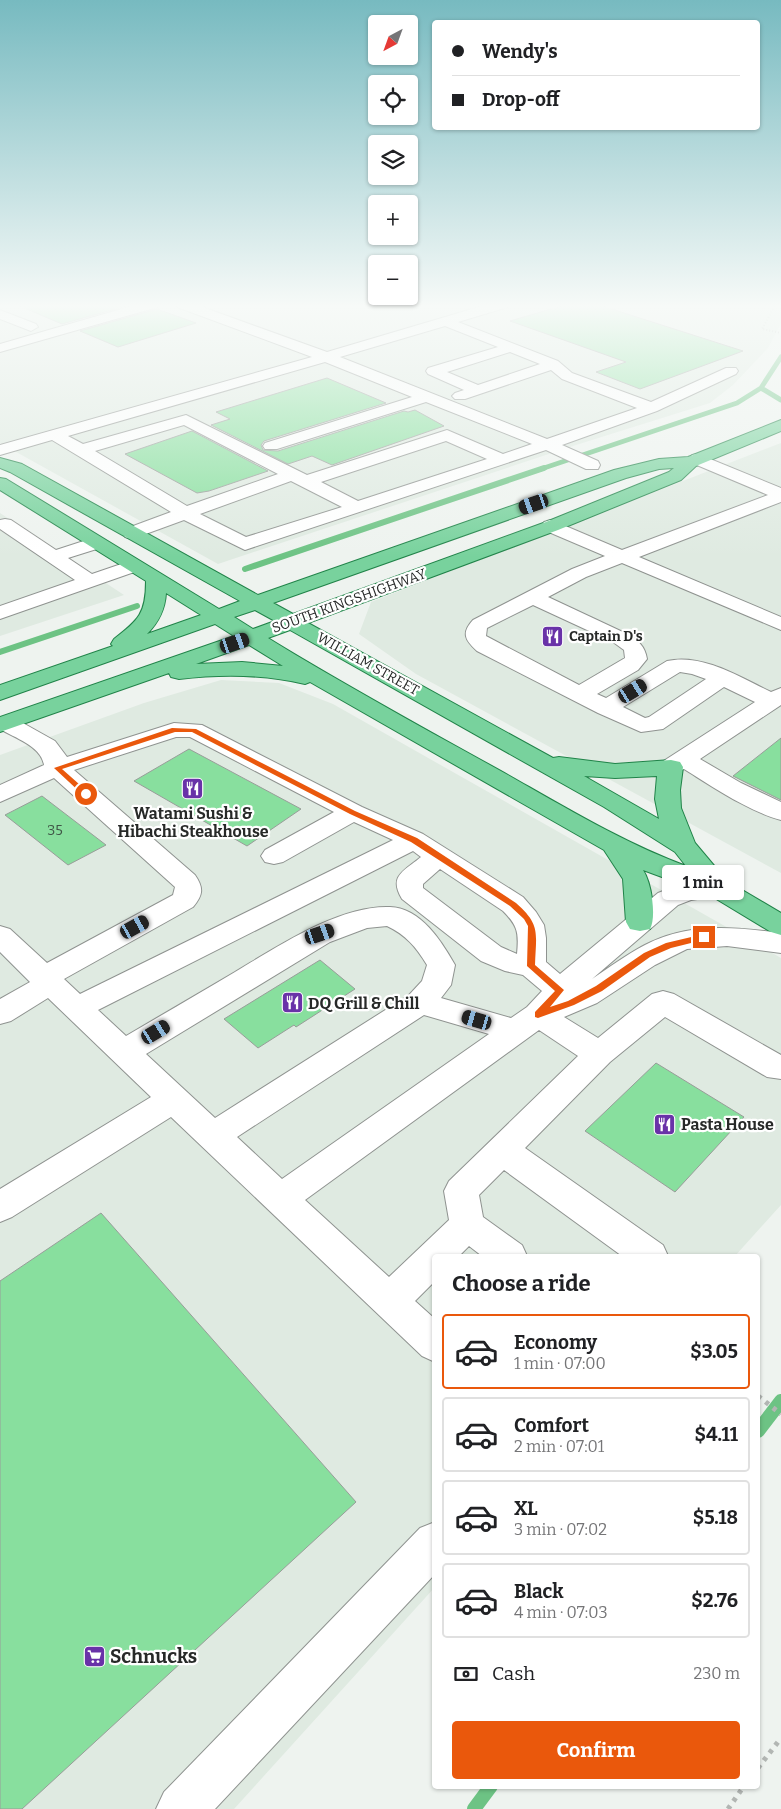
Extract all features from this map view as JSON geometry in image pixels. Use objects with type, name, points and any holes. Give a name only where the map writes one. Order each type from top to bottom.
[{"type":"main road","name":"SOUTH KINGSHIGHWAY","points":[[3,724],[251,638],[550,526],[675,476],[694,461],[778,426]]},
{"type":"main road","name":"SOUTH KINGSHIGHWAY","points":[[0,693],[216,616],[258,588],[279,582],[316,580],[620,474],[659,464],[694,461]]},
{"type":"main road","points":[[0,463],[16,468],[201,571],[258,588]]},
{"type":"main road","points":[[592,465],[620,474],[624,480],[626,487],[615,501]]},
{"type":"main road","points":[[589,485],[595,471],[592,465]]},
{"type":"main road","name":"WILLIAM STREET","points":[[0,483],[326,683],[643,860],[718,888],[781,925]]},
{"type":"main road","points":[[111,653],[140,630],[153,616],[156,604],[156,580]]},
{"type":"main road","name":"WILLIAM STREET","points":[[258,588],[292,622],[538,760],[684,846],[718,888]]},
{"type":"main road","points":[[350,654],[342,626],[345,614],[362,596]]},
{"type":"main road","points":[[138,676],[195,670],[237,669],[282,671],[326,683]]},
{"type":"main road","points":[[538,760],[593,771],[636,772],[677,763]]},
{"type":"main road","points":[[677,763],[666,789],[668,816],[684,846]]},
{"type":"main road","points":[[613,844],[636,879],[640,922]]},
{"type":"street","points":[[0,450],[217,388]]},
{"type":"street","points":[[405,388],[551,446],[592,465]]},
{"type":"street","points":[[271,446],[482,388]]},
{"type":"street","points":[[600,388],[652,408]]},
{"type":"street","points":[[55,435],[185,513],[245,544],[502,460],[551,446],[652,408],[694,388]]},
{"type":"street","points":[[177,400],[271,446],[358,508]]},
{"type":"street","points":[[81,450],[206,414]]},
{"type":"street","points":[[186,420],[304,471],[328,474],[446,435],[502,460]]},
{"type":"street","points":[[694,461],[781,495]]},
{"type":"street","points":[[132,533],[304,471]]},
{"type":"street","points":[[722,678],[650,725],[634,722],[476,640],[476,629],[480,624],[579,573],[781,495]]},
{"type":"street","points":[[2,524],[89,581]]},
{"type":"street","points":[[550,526],[781,624]]},
{"type":"street","points":[[54,557],[96,542]]},
{"type":"street","points":[[0,613],[133,566]]},
{"type":"street","points":[[532,598],[620,638],[633,646],[636,651],[636,659],[630,665],[580,694]]},
{"type":"street","points":[[606,708],[675,666],[682,664],[777,698]]},
{"type":"street","points":[[677,763],[777,698]]},
{"type":"street","points":[[0,1013],[103,944],[182,901],[188,895],[189,888],[185,881],[57,768],[55,757],[47,746],[3,724]]},
{"type":"street","points":[[0,794],[57,768],[174,730],[194,730],[353,812],[414,840],[440,855],[513,904],[527,917],[532,926],[531,966]]},
{"type":"street","points":[[677,763],[781,812]]},
{"type":"street","points":[[274,856],[353,812]]},
{"type":"street","points":[[77,1008],[414,840]]},
{"type":"street","points":[[440,855],[408,881],[412,893],[491,954],[516,964],[531,966],[560,990]]},
{"type":"street","points":[[280,1199],[527,1023],[560,990],[668,899],[688,891],[718,888]]},
{"type":"street","points":[[124,1052],[320,934],[364,919],[391,916],[409,925],[427,941],[441,965],[436,985],[420,1003],[213,1136]]},
{"type":"street","points":[[0,936],[432,1341]]},
{"type":"street","points":[[527,1023],[599,989],[647,955],[684,941],[715,936],[781,943]]},
{"type":"street","points":[[506,1254],[467,1225],[461,1191],[599,1054],[663,1002],[778,1068]]},
{"type":"street","points":[[420,1003],[527,1023],[599,1054]]},
{"type":"street","points":[[0,1207],[174,1099]]},
{"type":"street","points":[[502,1150],[647,1254]]},
{"type":"street","points":[[437,1254],[467,1225]]},
{"type":"street","points":[[390,1301],[432,1259]]},
{"type":"street","points":[[181,1809],[432,1546]]},
{"type":"path","points":[[760,1398],[781,1414]]},
{"type":"path","points":[[760,1765],[781,1738]]},
{"type":"path","points":[[728,1809],[742,1789]]},
{"type":"shaded area","points":[[0,388],[729,388],[710,403],[576,445],[218,564],[0,443]]},
{"type":"shaded area","points":[[781,443],[781,873],[416,674],[359,634],[371,602]]},
{"type":"shaded area","points":[[0,513],[124,595],[0,636]]},
{"type":"shaded area","points":[[221,680],[279,683],[333,704],[781,958],[781,1205],[737,1254],[432,1254],[432,1590],[234,1809],[0,1809],[0,755],[144,703]]},
{"type":"building","points":[[293,388],[352,388],[386,403],[264,441],[261,445],[263,450],[278,451],[404,411],[415,410],[444,426],[332,465],[312,456],[288,464],[211,425],[230,419],[216,412]]},
{"type":"building","points":[[192,431],[268,471],[209,491],[197,493],[125,454]]},
{"type":"building","points":[[781,738],[781,800],[733,776]]},
{"type":"building","points":[[189,749],[301,809],[247,846],[134,781]]},
{"type":"building","points":[[42,796],[106,845],[68,865],[5,815]]},
{"type":"building","name":"DQ Grill & Chill","points":[[320,960],[355,989],[296,1027],[294,1025],[258,1048],[224,1019]]},
{"type":"building","name":"Pasta House","points":[[656,1063],[744,1117],[675,1192],[585,1131]]},
{"type":"building","name":"Schnucks","points":[[101,1213],[356,1502],[22,1809],[0,1809],[0,1281]]},
{"type":"waterway","points":[[541,469],[737,403],[760,388]]},
{"type":"waterway","points":[[762,388],[781,400]]},
{"type":"waterway","points":[[245,569],[544,468]]},
{"type":"waterway","points":[[0,652],[137,606]]},
{"type":"waterway","points":[[760,1428],[781,1401]]},
{"type":"waterway","points":[[474,1809],[489,1789]]},
{"type":"place","name":"Captain D's","points":[[553,636]]},
{"type":"place","name":"Watami Sushi & Hibachi Steakhouse","points":[[193,789]]},
{"type":"place","name":"DQ Grill & Chill","points":[[292,1003]]},
{"type":"place","name":"Pasta House","points":[[665,1124]]},
{"type":"place","name":"Schnucks","points":[[94,1656]]},
{"type":"route","points":[[86,794],[57,768],[174,730],[194,730],[353,812],[414,840],[440,855],[513,904],[527,917],[532,926],[531,966],[560,990],[538,1014],[571,1003],[599,989],[647,955],[669,946],[704,937]]}]
